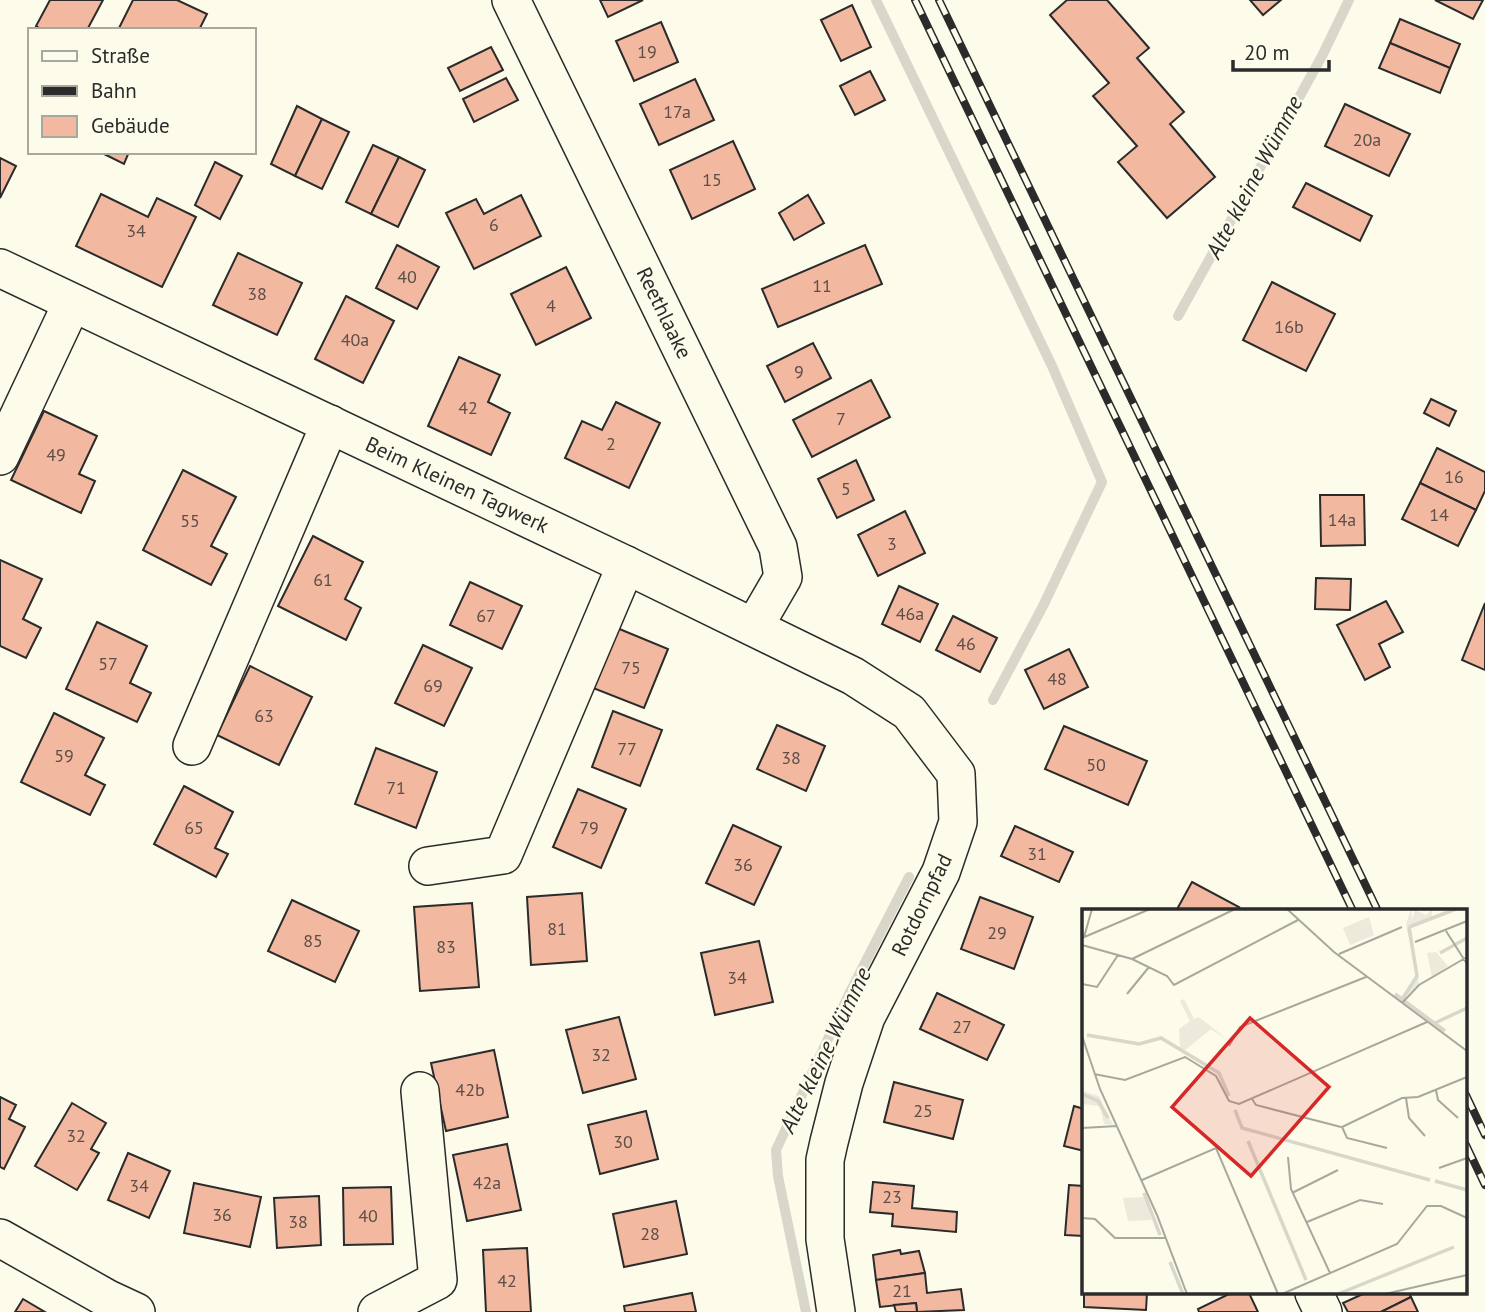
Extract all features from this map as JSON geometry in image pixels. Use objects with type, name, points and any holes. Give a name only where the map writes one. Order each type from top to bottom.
[{"type":"street","name":"Reethlaake","points":[[511,0],[778,547],[783,576],[754,627]]},
{"type":"street","name":"Beim Kleinen Tagwerk","points":[[0,268],[754,627],[853,676],[909,712]]},
{"type":"street","points":[[0,456],[72,303]]},
{"type":"street","points":[[192,746],[330,424]]},
{"type":"street","points":[[428,866],[503,855],[626,565]]},
{"type":"street","name":"Rotdornpfad","points":[[836,1312],[825,1239],[825,1160],[829,1142],[844,1083],[866,1017],[942,872],[958,822],[956,774],[909,712]]},
{"type":"street","points":[[377,1312],[439,1280],[420,1091]]},
{"type":"street","points":[[0,1238],[136,1312]]},
{"type":"street","points":[[1314,1294],[1323,1312]]},
{"type":"building","points":[[50,0],[103,0],[88,28],[36,26]]},
{"type":"building","points":[[133,0],[177,0],[207,14],[200,28],[119,28]]},
{"type":"building","points":[[600,0],[643,0],[608,17]]},
{"type":"building","points":[[1067,0],[1107,0],[1149,48],[1137,58],[1184,112],[1170,124],[1215,177],[1167,218],[1118,162],[1137,146],[1093,96],[1109,83],[1050,15]]},
{"type":"building","points":[[1250,0],[1281,0],[1263,15]]},
{"type":"building","points":[[1435,0],[1483,0],[1473,19]]},
{"type":"building","points":[[852,5],[871,47],[841,61],[821,20]]},
{"type":"building","points":[[1400,19],[1460,44],[1450,68],[1390,43]]},
{"type":"building","points":[[661,22],[678,62],[634,81],[616,41]]},
{"type":"building","points":[[1390,43],[1450,68],[1440,93],[1379,68]]},
{"type":"building","points":[[491,47],[503,70],[460,91],[448,68]]},
{"type":"building","points":[[870,71],[885,100],[855,115],[840,86]]},
{"type":"building","points":[[506,78],[518,100],[474,122],[463,99]]},
{"type":"building","points":[[695,79],[714,120],[659,145],[640,104]]},
{"type":"building","points":[[1345,104],[1410,134],[1389,176],[1325,146]]},
{"type":"building","points":[[297,106],[322,119],[295,176],[271,164]]},
{"type":"building","points":[[322,119],[349,132],[322,189],[295,176]]},
{"type":"building","points":[[733,141],[755,189],[692,219],[670,170]]},
{"type":"building","points":[[373,145],[399,157],[371,214],[346,202]]},
{"type":"building","points":[[104,154],[128,154],[124,164]]},
{"type":"building","points":[[399,157],[425,170],[398,227],[371,214]]},
{"type":"building","points":[[0,158],[16,166],[0,198]]},
{"type":"building","points":[[215,162],[242,176],[220,219],[195,205]]},
{"type":"building","points":[[1306,183],[1372,216],[1360,241],[1293,207]]},
{"type":"building","points":[[101,194],[148,217],[157,198],[196,217],[162,287],[76,246]]},
{"type":"building","points":[[521,195],[541,236],[474,269],[446,213],[476,199],[484,214]]},
{"type":"building","points":[[808,195],[824,223],[794,240],[779,213]]},
{"type":"building","points":[[397,245],[439,267],[417,309],[376,288]]},
{"type":"building","points":[[865,245],[882,284],[778,327],[762,289]]},
{"type":"building","points":[[238,253],[302,283],[277,335],[213,305]]},
{"type":"building","points":[[566,267],[591,318],[536,345],[511,294]]},
{"type":"building","points":[[1272,282],[1335,314],[1306,371],[1243,340]]},
{"type":"building","points":[[346,296],[394,321],[363,383],[315,359]]},
{"type":"building","points":[[813,343],[831,378],[785,402],[767,366]]},
{"type":"building","points":[[459,357],[500,375],[488,402],[510,413],[491,455],[428,426]]},
{"type":"building","points":[[871,380],[890,417],[812,457],[793,420]]},
{"type":"building","points":[[1431,399],[1456,411],[1449,426],[1424,413]]},
{"type":"building","points":[[616,402],[660,423],[629,488],[565,458],[582,421],[602,430]]},
{"type":"building","points":[[44,411],[97,436],[79,474],[95,481],[81,513],[11,480]]},
{"type":"building","points":[[1437,448],[1485,472],[1485,491],[1476,510],[1420,483]]},
{"type":"building","points":[[856,460],[874,500],[837,518],[818,479]]},
{"type":"building","points":[[183,470],[236,497],[211,546],[227,554],[211,585],[143,550]]},
{"type":"building","points":[[1420,483],[1476,510],[1458,546],[1402,519]]},
{"type":"building","points":[[1320,495],[1364,495],[1365,545],[1321,546]]},
{"type":"building","points":[[905,511],[925,553],[878,576],[858,535]]},
{"type":"building","points":[[313,536],[363,562],[345,599],[361,608],[346,640],[278,606]]},
{"type":"building","points":[[0,560],[42,579],[23,619],[41,628],[26,658],[0,646]]},
{"type":"building","points":[[1316,578],[1351,579],[1350,610],[1315,609]]},
{"type":"building","points":[[470,582],[522,606],[502,649],[450,625]]},
{"type":"building","points":[[899,586],[938,604],[920,642],[882,624]]},
{"type":"building","points":[[1386,601],[1403,632],[1379,644],[1390,667],[1365,680],[1337,625]]},
{"type":"building","points":[[1485,603],[1485,670],[1462,660]]},
{"type":"building","points":[[953,616],[997,638],[980,672],[936,650]]},
{"type":"building","points":[[97,622],[147,646],[130,683],[151,693],[137,722],[66,689]]},
{"type":"building","points":[[617,628],[668,649],[644,708],[593,688]]},
{"type":"building","points":[[423,645],[472,668],[444,726],[395,703]]},
{"type":"building","points":[[1069,649],[1088,687],[1044,709],[1025,670]]},
{"type":"building","points":[[250,666],[312,697],[279,765],[217,735]]},
{"type":"building","points":[[613,711],[662,730],[640,786],[592,767]]},
{"type":"building","points":[[54,713],[104,738],[85,775],[105,785],[90,815],[21,782]]},
{"type":"building","points":[[777,725],[825,746],[806,791],[757,769]]},
{"type":"building","points":[[1064,726],[1147,761],[1128,805],[1045,769]]},
{"type":"building","points":[[376,748],[437,772],[416,828],[355,804]]},
{"type":"building","points":[[184,786],[233,812],[215,848],[228,854],[216,877],[154,844]]},
{"type":"building","points":[[578,789],[626,809],[601,868],[553,847]]},
{"type":"building","points":[[733,825],[781,847],[754,905],[706,883]]},
{"type":"building","points":[[1015,826],[1073,852],[1059,882],[1001,856]]},
{"type":"building","points":[[1192,882],[1239,907],[1238,909],[1177,909]]},
{"type":"building","points":[[582,893],[587,961],[531,965],[527,897]]},
{"type":"building","points":[[980,897],[1033,917],[1014,969],[961,949]]},
{"type":"building","points":[[292,900],[359,931],[335,982],[268,951]]},
{"type":"building","points":[[472,903],[479,987],[420,991],[414,907]]},
{"type":"building","points":[[759,941],[773,1002],[715,1015],[701,953]]},
{"type":"building","points":[[937,993],[1004,1025],[987,1060],[920,1029]]},
{"type":"building","points":[[619,1017],[636,1079],[583,1093],[566,1030]]},
{"type":"building","points":[[494,1050],[508,1117],[446,1131],[431,1063]]},
{"type":"building","points":[[894,1082],[963,1100],[953,1139],[884,1122]]},
{"type":"building","points":[[0,1097],[16,1105],[9,1119],[25,1127],[4,1169],[0,1167]]},
{"type":"building","points":[[72,1103],[106,1123],[91,1149],[99,1153],[77,1190],[35,1166]]},
{"type":"building","points":[[1074,1106],[1082,1108],[1082,1150],[1064,1146]]},
{"type":"building","points":[[646,1111],[658,1159],[600,1174],[588,1125]]},
{"type":"building","points":[[507,1144],[521,1210],[467,1221],[453,1155]]},
{"type":"building","points":[[128,1153],[170,1171],[149,1218],[108,1200]]},
{"type":"building","points":[[873,1182],[914,1186],[912,1208],[957,1212],[956,1232],[892,1226],[893,1214],[870,1212]]},
{"type":"building","points":[[194,1183],[261,1197],[250,1247],[184,1233]]},
{"type":"building","points":[[1069,1185],[1082,1186],[1082,1236],[1065,1235]]},
{"type":"building","points":[[391,1187],[393,1244],[344,1245],[343,1188]]},
{"type":"building","points":[[319,1196],[321,1245],[277,1248],[274,1198]]},
{"type":"building","points":[[676,1201],[687,1254],[624,1267],[613,1214]]},
{"type":"building","points":[[527,1248],[531,1312],[486,1312],[483,1250]]},
{"type":"building","points":[[900,1250],[901,1254],[919,1251],[925,1273],[876,1280],[873,1255]]},
{"type":"building","points":[[925,1273],[927,1293],[961,1289],[964,1310],[917,1312],[916,1303],[880,1307],[876,1280]]},
{"type":"building","points":[[692,1293],[696,1312],[625,1312],[624,1306]]},
{"type":"building","points":[[1084,1294],[1147,1294],[1146,1310],[1084,1307]]},
{"type":"building","points":[[1229,1294],[1249,1294],[1258,1312],[1199,1312],[1198,1309]]},
{"type":"building","points":[[1363,1294],[1410,1294],[1411,1297],[1381,1312],[1348,1312],[1343,1303]]},
{"type":"building","points":[[1411,1297],[1418,1312],[1381,1312]]},
{"type":"building","points":[[23,1299],[45,1312],[15,1312]]},
{"type":"building","points":[[916,1303],[917,1312],[896,1312],[894,1305]]},
{"type":"waterway","points":[[876,0],[1052,366],[1102,482],[1043,606],[993,700]]},
{"type":"waterway","name":"Alte kleine Wümme","points":[[1178,316],[1322,56],[1349,0]]},
{"type":"waterway","name":"Alte kleine Wümme","points":[[806,1312],[778,1176],[776,1150],[850,992],[909,877]]},
{"type":"railway","points":[[915,0],[1352,909]]},
{"type":"railway","points":[[939,0],[1377,909]]},
{"type":"railway","points":[[1468,1099],[1485,1135]]},
{"type":"railway","points":[[1468,1149],[1485,1185]]}]
